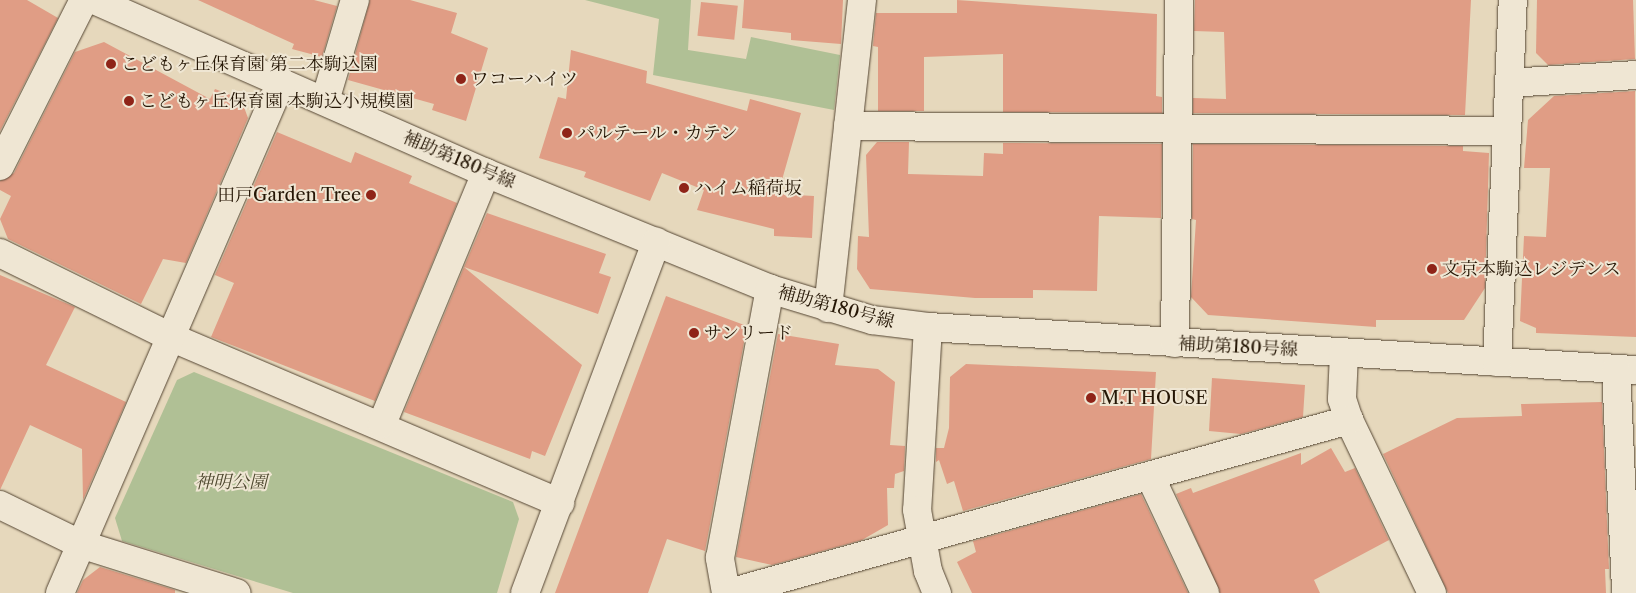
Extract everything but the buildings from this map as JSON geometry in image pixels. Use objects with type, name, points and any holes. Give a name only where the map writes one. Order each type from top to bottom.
[{"type":"street","points":[[0,166],[84,0]]},
{"type":"street","name":"補助第180号線","points":[[94,0],[486,173],[770,288],[828,308],[872,320],[928,327],[1626,369]]},
{"type":"street","points":[[325,102],[355,0]]},
{"type":"street","points":[[828,308],[862,0]]},
{"type":"street","points":[[1175,343],[1179,0]]},
{"type":"street","points":[[1497,362],[1513,0]]},
{"type":"street","points":[[1510,83],[1636,75]]},
{"type":"street","points":[[60,593],[80,544],[173,338],[281,82]]},
{"type":"street","points":[[848,126],[1179,127],[1507,131]]},
{"type":"street","points":[[382,424],[486,173]]},
{"type":"street","points":[[525,593],[656,242]]},
{"type":"street","points":[[0,253],[173,338],[382,424],[560,503]]},
{"type":"street","points":[[770,288],[720,558],[727,593],[1349,420]]},
{"type":"street","points":[[928,327],[917,510],[921,538],[937,593]]},
{"type":"street","points":[[1344,353],[1342,399],[1349,420],[1432,593]]},
{"type":"street","points":[[1626,369],[1626,593]]},
{"type":"street","points":[[1150,476],[1205,593]]},
{"type":"street","points":[[0,505],[80,544],[236,593]]},
{"type":"green space","points":[[585,0],[691,0],[688,50],[746,59],[751,37],[840,55],[834,110],[653,75],[659,19]]},
{"type":"green space","name":"神明公園","points":[[194,372],[513,502],[519,519],[497,593],[293,593],[122,541],[115,518],[177,380]]},
{"type":"place","name":"こどもヶ丘保育園 第二本駒込園","points":[[111,64]]},
{"type":"place","name":"ワコーハイツ","points":[[461,79]]},
{"type":"place","name":"こどもヶ丘保育園 本駒込小規模園","points":[[129,101]]},
{"type":"place","name":"パルテール・カテン","points":[[567,133]]},
{"type":"place","name":"ハイム稲荷坂","points":[[684,188]]},
{"type":"place","name":"田戸Garden Tree","points":[[371,195]]},
{"type":"place","name":"文京本駒込レジデンス","points":[[1432,269]]},
{"type":"place","name":"サンリード","points":[[694,333]]},
{"type":"place","name":"M.T HOUSE","points":[[1091,398]]}]
